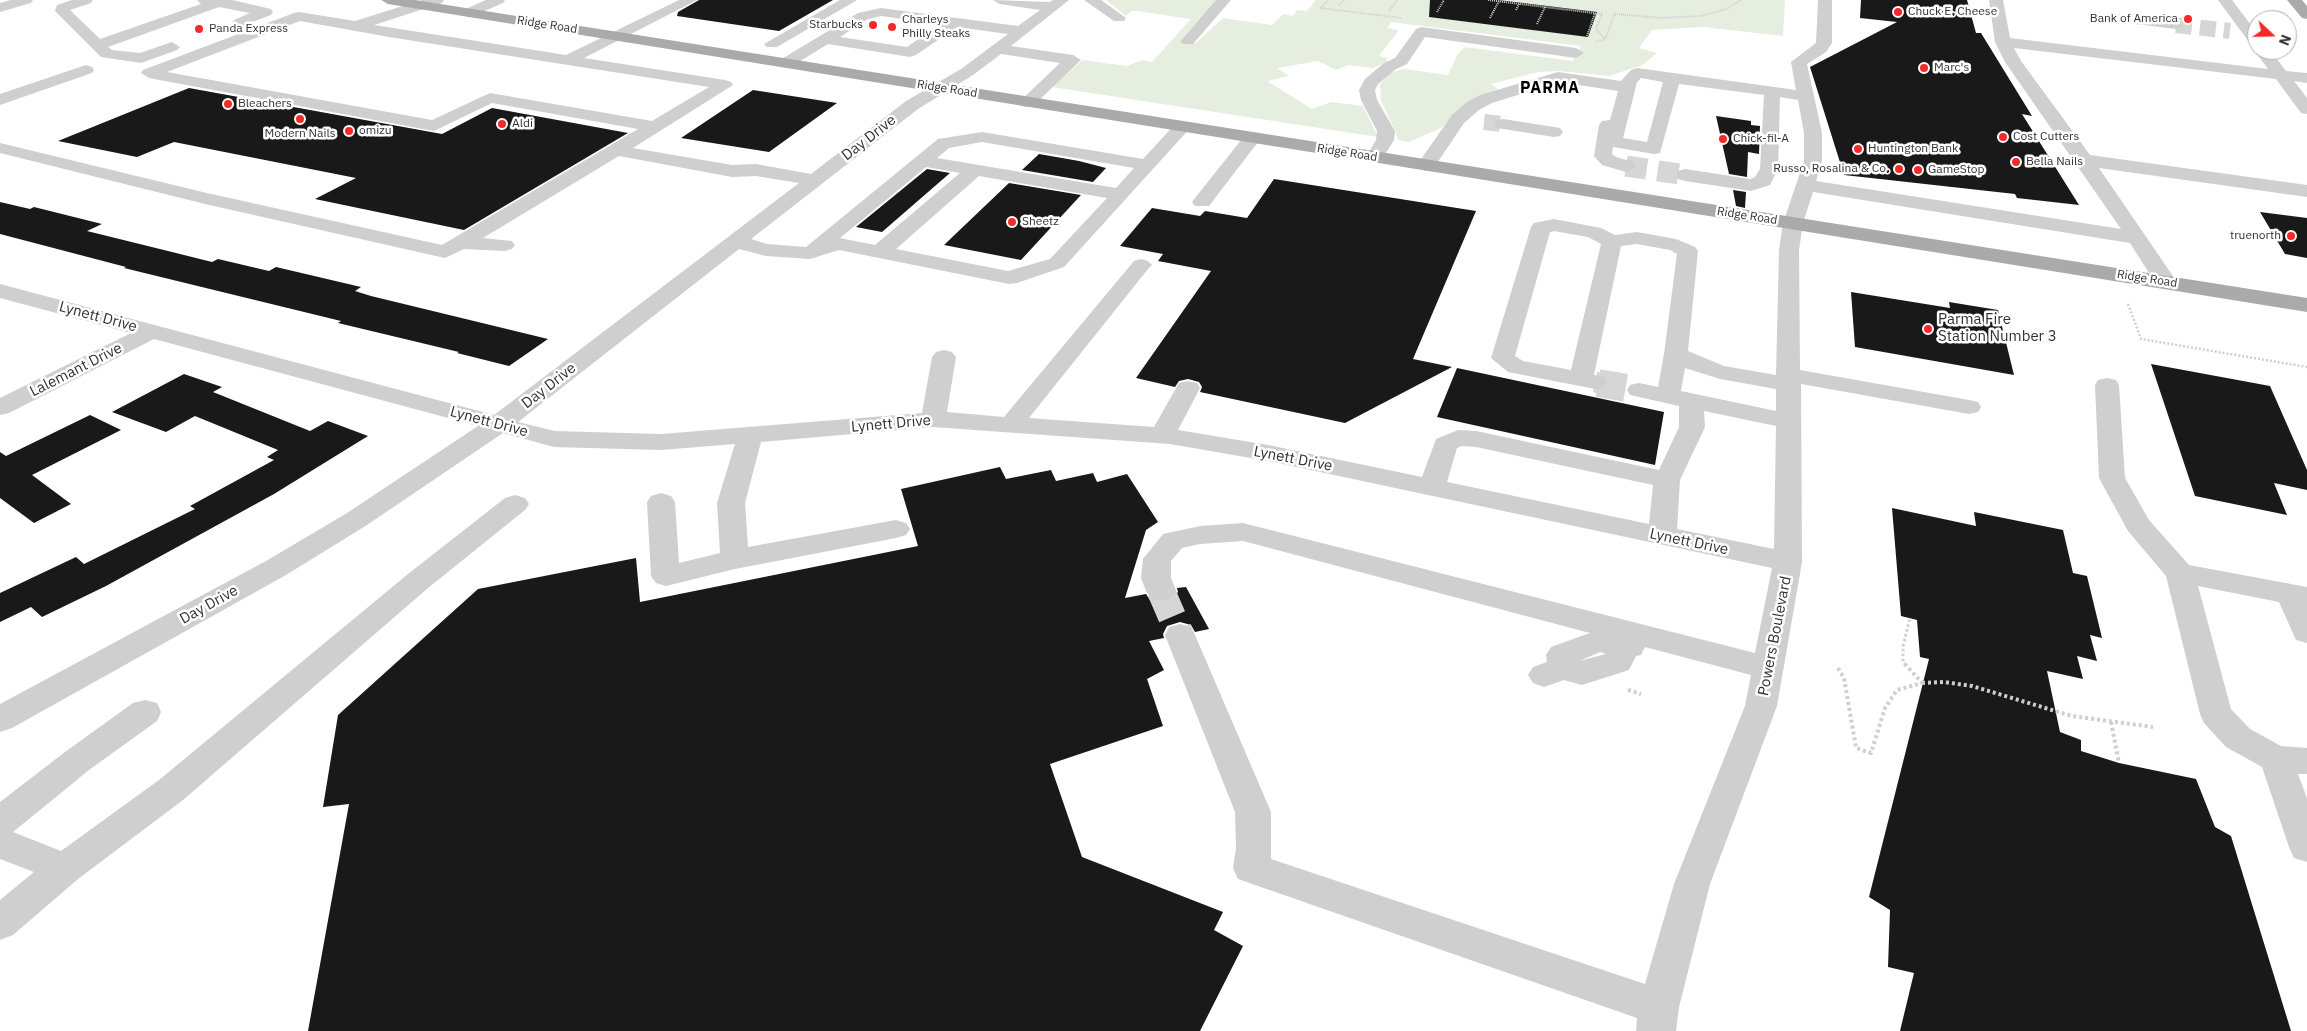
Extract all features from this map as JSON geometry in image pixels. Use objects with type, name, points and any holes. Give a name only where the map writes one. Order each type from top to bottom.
[{"type":"main road","name":"Ridge Road","points":[[388,0],[2307,305]]},
{"type":"main road","points":[[2294,0],[2307,14]]},
{"type":"street","points":[[0,8],[26,0]]},
{"type":"street","points":[[86,0],[62,8],[62,11],[107,54],[131,58],[156,54],[183,43]]},
{"type":"street","points":[[359,25],[437,0]]},
{"type":"street","points":[[468,13],[498,0]]},
{"type":"street","points":[[568,60],[690,0]]},
{"type":"street","points":[[772,44],[850,0]]},
{"type":"street","points":[[897,0],[1035,21]]},
{"type":"street","points":[[1000,0],[1058,4]]},
{"type":"street","points":[[1090,0],[1119,18]]},
{"type":"street","points":[[1188,40],[1224,0]]},
{"type":"street","name":"Powers Boulevard","points":[[1658,1019],[1692,884],[1762,706],[1788,562],[1789,250],[1793,223],[1813,161],[1813,145],[1800,62],[1821,49],[1824,43],[1824,0]]},
{"type":"street","points":[[1996,0],[2003,42],[2013,62],[2084,160],[2166,282]]},
{"type":"street","points":[[2225,0],[2247,29]]},
{"type":"street","points":[[98,45],[216,1],[266,12],[220,30]]},
{"type":"street","name":"Day Drive","points":[[0,719],[276,568],[357,519],[499,424],[912,105],[967,72],[1058,4]]},
{"type":"street","points":[[786,63],[863,16],[881,12],[1020,31]]},
{"type":"street","points":[[0,148],[118,175],[214,200],[445,252],[725,85],[299,16],[149,73],[434,126],[490,98],[654,127]]},
{"type":"street","points":[[2116,18],[2176,25]]},
{"type":"street","points":[[588,32],[613,20]]},
{"type":"street","points":[[826,39],[910,52],[954,22]]},
{"type":"street","points":[[2230,31],[2247,36]]},
{"type":"street","points":[[1375,157],[1385,140],[1386,131],[1369,100],[1368,90],[1371,82],[1390,66],[1401,61],[1421,32],[1576,53]]},
{"type":"street","points":[[2003,42],[2307,78]]},
{"type":"street","points":[[998,49],[1073,60],[1027,102]]},
{"type":"street","points":[[2269,60],[2307,109]]},
{"type":"street","points":[[0,100],[86,70]]},
{"type":"street","points":[[1626,166],[1608,161],[1604,156],[1604,139],[1624,86],[1637,73],[1806,96]]},
{"type":"street","points":[[1426,165],[1436,148],[1459,118],[1480,101],[1553,77],[1624,86]]},
{"type":"street","points":[[1624,86],[1613,142],[1654,149],[1672,78]]},
{"type":"street","points":[[1685,175],[1751,185],[1763,181],[1769,169],[1772,91]]},
{"type":"street","points":[[1459,118],[1484,122]]},
{"type":"street","points":[[1503,124],[1554,132]]},
{"type":"street","points":[[736,242],[766,250],[810,254],[838,244],[1009,278],[1057,263],[1183,126]]},
{"type":"street","points":[[810,254],[944,143],[982,137],[1147,165]]},
{"type":"street","points":[[1202,202],[1252,138]]},
{"type":"street","points":[[616,150],[732,171],[756,170],[815,180]]},
{"type":"street","points":[[2084,160],[2307,191]]},
{"type":"street","points":[[922,161],[1120,194]]},
{"type":"street","points":[[880,252],[975,170]]},
{"type":"street","points":[[732,171],[737,183],[797,194]]},
{"type":"street","points":[[1806,185],[2138,238]]},
{"type":"street","points":[[1612,241],[1588,381],[1516,367],[1503,358],[1541,227],[1554,225],[1594,232],[1612,241],[1637,238],[1676,244],[1688,251],[1676,354],[1680,398],[1692,427],[1667,480],[1662,537]]},
{"type":"street","points":[[460,243],[505,245]]},
{"type":"street","points":[[1011,424],[1141,265]]},
{"type":"street","name":"Lynett Drive","points":[[0,291],[554,439],[661,442],[750,436],[933,419],[1162,435],[1268,453],[1788,562]]},
{"type":"street","name":"Lalemant Drive","points":[[0,408],[151,332]]},
{"type":"street","points":[[1676,354],[1693,363],[1720,372],[1788,379],[1968,407]]},
{"type":"street","points":[[933,419],[944,357]]},
{"type":"street","points":[[2107,385],[2112,478],[2138,525],[2180,573],[2216,714],[2238,738],[2292,760],[2307,847]]},
{"type":"street","points":[[1162,435],[1188,388]]},
{"type":"street","points":[[1639,390],[1788,421]]},
{"type":"street","points":[[735,558],[731,503],[750,436]]},
{"type":"street","points":[[1432,488],[1445,444],[1458,438],[1476,438],[1667,480]]},
{"type":"street","points":[[660,502],[666,576],[735,558],[896,529]]},
{"type":"street","points":[[0,923],[65,868],[171,790],[418,581],[515,504]]},
{"type":"street","points":[[1161,591],[1156,578],[1157,559],[1173,541],[1200,535],[1243,532],[1768,668]]},
{"type":"street","points":[[2180,573],[2299,595],[2307,632]]},
{"type":"street","points":[[1180,635],[1242,780],[1253,812],[1254,848],[1251,868],[1658,1019]]},
{"type":"street","points":[[1554,671],[1582,673],[1600,668],[1618,662],[1624,648],[1658,640]]},
{"type":"street","points":[[0,822],[77,761],[145,712]]},
{"type":"street","points":[[0,843],[65,868]]},
{"type":"path","points":[[1340,5],[1344,0]]},
{"type":"path","points":[[1389,11],[1396,0]]},
{"type":"path","points":[[1433,17],[1444,0]]},
{"type":"path","points":[[1488,0],[1602,14],[1596,29],[1605,40]]},
{"type":"path","points":[[1615,14],[1662,18],[1701,16],[1726,9],[1741,0]]},
{"type":"path","points":[[1487,24],[1499,1]]},
{"type":"path","points":[[1516,10],[1519,4]]},
{"type":"path","points":[[1534,30],[1545,7]]},
{"type":"path","points":[[1587,36],[1595,13]]},
{"type":"path","points":[[2128,304],[2140,339],[2307,367]]},
{"type":"path","points":[[1910,618],[1903,646],[1903,662],[1922,683]]},
{"type":"path","points":[[1838,668],[1844,678],[1856,748],[1871,753],[1885,708],[1897,690],[1922,683],[1944,682],[1972,686],[2036,708],[2072,716],[2153,727]]},
{"type":"path","points":[[2110,722],[2119,763]]},
{"type":"green space","points":[[1106,0],[1216,0],[1180,41],[1196,43],[1223,18],[1272,25],[1283,14],[1293,16],[1297,10],[1307,11],[1316,0],[1785,0],[1783,36],[1703,27],[1652,30],[1639,48],[1657,53],[1642,65],[1609,76],[1559,71],[1538,72],[1491,84],[1498,89],[1472,101],[1441,128],[1409,142],[1398,140],[1381,101],[1380,84],[1390,73],[1404,69],[1448,75],[1458,54],[1465,47],[1573,61],[1581,46],[1391,22],[1387,28],[1399,30],[1379,56],[1387,58],[1387,62],[1373,68],[1348,65],[1336,70],[1318,61],[1277,68],[1289,76],[1267,81],[1312,109],[1331,102],[1363,106],[1378,137],[1052,87],[1083,60],[1127,66],[1142,60],[1152,62],[1191,19],[1137,11],[1132,11],[1126,16]]},
{"type":"building","points":[[699,0],[833,0],[779,31],[677,16],[678,12]]},
{"type":"building","points":[[1430,0],[1498,0],[1597,12],[1588,37],[1429,17]]},
{"type":"building","points":[[1861,0],[1967,0],[1976,33],[1981,33],[2032,116],[2022,114],[2079,205],[2017,198],[2015,194],[1844,175],[1810,67],[1897,22],[1860,18]]},
{"type":"building","points":[[189,88],[442,134],[492,108],[628,133],[464,230],[315,199],[356,178],[174,142],[137,157],[58,141]]},
{"type":"building","points":[[753,90],[837,103],[769,152],[681,138]]},
{"type":"building","points":[[1716,116],[1751,121],[1751,125],[1760,126],[1759,154],[1748,152],[1747,177],[1729,174]]},
{"type":"building","points":[[1039,154],[1106,168],[1093,182],[1022,170]]},
{"type":"building","points":[[927,169],[950,173],[882,232],[856,227]]},
{"type":"building","points":[[1274,179],[1476,211],[1413,359],[1452,367],[1345,423],[1200,392],[1202,387],[1199,382],[1188,379],[1179,381],[1175,387],[1136,378],[1211,271],[1158,261],[1163,254],[1120,246],[1152,208],[1200,216],[1205,211],[1247,218]]},
{"type":"building","points":[[1009,183],[1081,195],[1021,260],[944,245]]},
{"type":"building","points":[[1733,190],[1746,192],[1745,208],[1736,206]]},
{"type":"building","points":[[0,202],[30,209],[34,207],[102,224],[87,231],[212,262],[218,259],[269,271],[276,267],[361,287],[355,291],[371,296],[548,339],[509,366],[457,353],[459,352],[124,268],[126,267],[0,234]]},
{"type":"building","name":"truenorth","points":[[2260,212],[2307,218],[2307,258],[2285,254]]},
{"type":"building","name":"Parma Fire Station Number 3","points":[[1851,292],[1950,308],[1949,302],[1998,310],[2014,375],[1855,347]]},
{"type":"building","points":[[2151,364],[2270,386],[2307,470],[2307,490],[2274,483],[2287,515],[2195,496]]},
{"type":"building","points":[[1457,368],[1664,412],[1655,465],[1437,417]]},
{"type":"building","points":[[184,374],[222,387],[213,392],[310,431],[328,421],[368,436],[274,494],[106,586],[42,617],[31,607],[0,622],[0,593],[76,557],[84,564],[195,509],[190,506],[274,460],[267,457],[278,450],[195,416],[166,432],[112,412]]},
{"type":"building","points":[[90,415],[121,430],[32,475],[71,504],[34,523],[0,498],[0,452],[6,456]]},
{"type":"building","points":[[1000,467],[1006,479],[1051,470],[1056,481],[1093,473],[1097,482],[1127,474],[1158,522],[1146,530],[1125,598],[1146,594],[1150,600],[1162,603],[1173,599],[1178,592],[1177,588],[1186,587],[1209,629],[1195,632],[1191,625],[1180,622],[1167,626],[1163,634],[1164,638],[1149,641],[1164,670],[1147,679],[1163,726],[1050,764],[1082,857],[1223,912],[1214,930],[1243,946],[1200,1031],[308,1031],[349,804],[323,807],[338,715],[478,589],[636,558],[640,602],[918,546],[901,489]]},
{"type":"building","points":[[1892,508],[1976,526],[1974,512],[2063,530],[2073,573],[2087,576],[2102,638],[2090,635],[2097,661],[2077,656],[2083,679],[2047,671],[2060,732],[2081,740],[2081,751],[2119,763],[2196,779],[2215,827],[2231,836],[2291,1031],[1900,1031],[1914,973],[1888,967],[1890,910],[1869,897],[1929,659],[1920,657],[1917,620],[1901,616]]},
{"type":"tunnel","points":[[2176,25],[2230,31]]},
{"type":"tunnel","points":[[1484,122],[1503,124]]},
{"type":"tunnel","points":[[1634,167],[1626,166],[1685,175]]},
{"type":"tunnel","points":[[1595,382],[1605,384]]},
{"type":"tunnel","points":[[1598,383],[1639,390]]},
{"type":"tunnel","points":[[1161,591],[1180,635]]},
{"type":"place","name":"Chuck E. Cheese","points":[[1898,12]]},
{"type":"place","name":"Bank of America","points":[[2188,19]]},
{"type":"place","name":"Starbucks","points":[[873,25]]},
{"type":"place","name":"Charleys Philly Steaks","points":[[892,27]]},
{"type":"place","name":"Panda Express","points":[[199,29]]},
{"type":"place","name":"Marc's","points":[[1924,68]]},
{"type":"place","name":"Bleachers","points":[[228,104]]},
{"type":"place","name":"Modern Nails","points":[[300,119]]},
{"type":"place","name":"Aldi","points":[[502,124]]},
{"type":"place","name":"omizu","points":[[349,131]]},
{"type":"place","name":"Cost Cutters","points":[[2003,137]]},
{"type":"place","name":"Chick-fil-A","points":[[1723,139]]},
{"type":"place","name":"Huntington Bank","points":[[1858,149]]},
{"type":"place","name":"Bella Nails","points":[[2016,162]]},
{"type":"place","name":"Russo, Rosalina & Co.","points":[[1899,169]]},
{"type":"place","name":"GameStop","points":[[1918,170]]},
{"type":"place","name":"Sheetz","points":[[1012,222]]},
{"type":"place","name":"truenorth","points":[[2291,236]]},
{"type":"place","name":"Parma Fire Station Number 3","points":[[1928,329]]},
{"type":"district","name":"PARMA","points":[[1550,88]]}]
